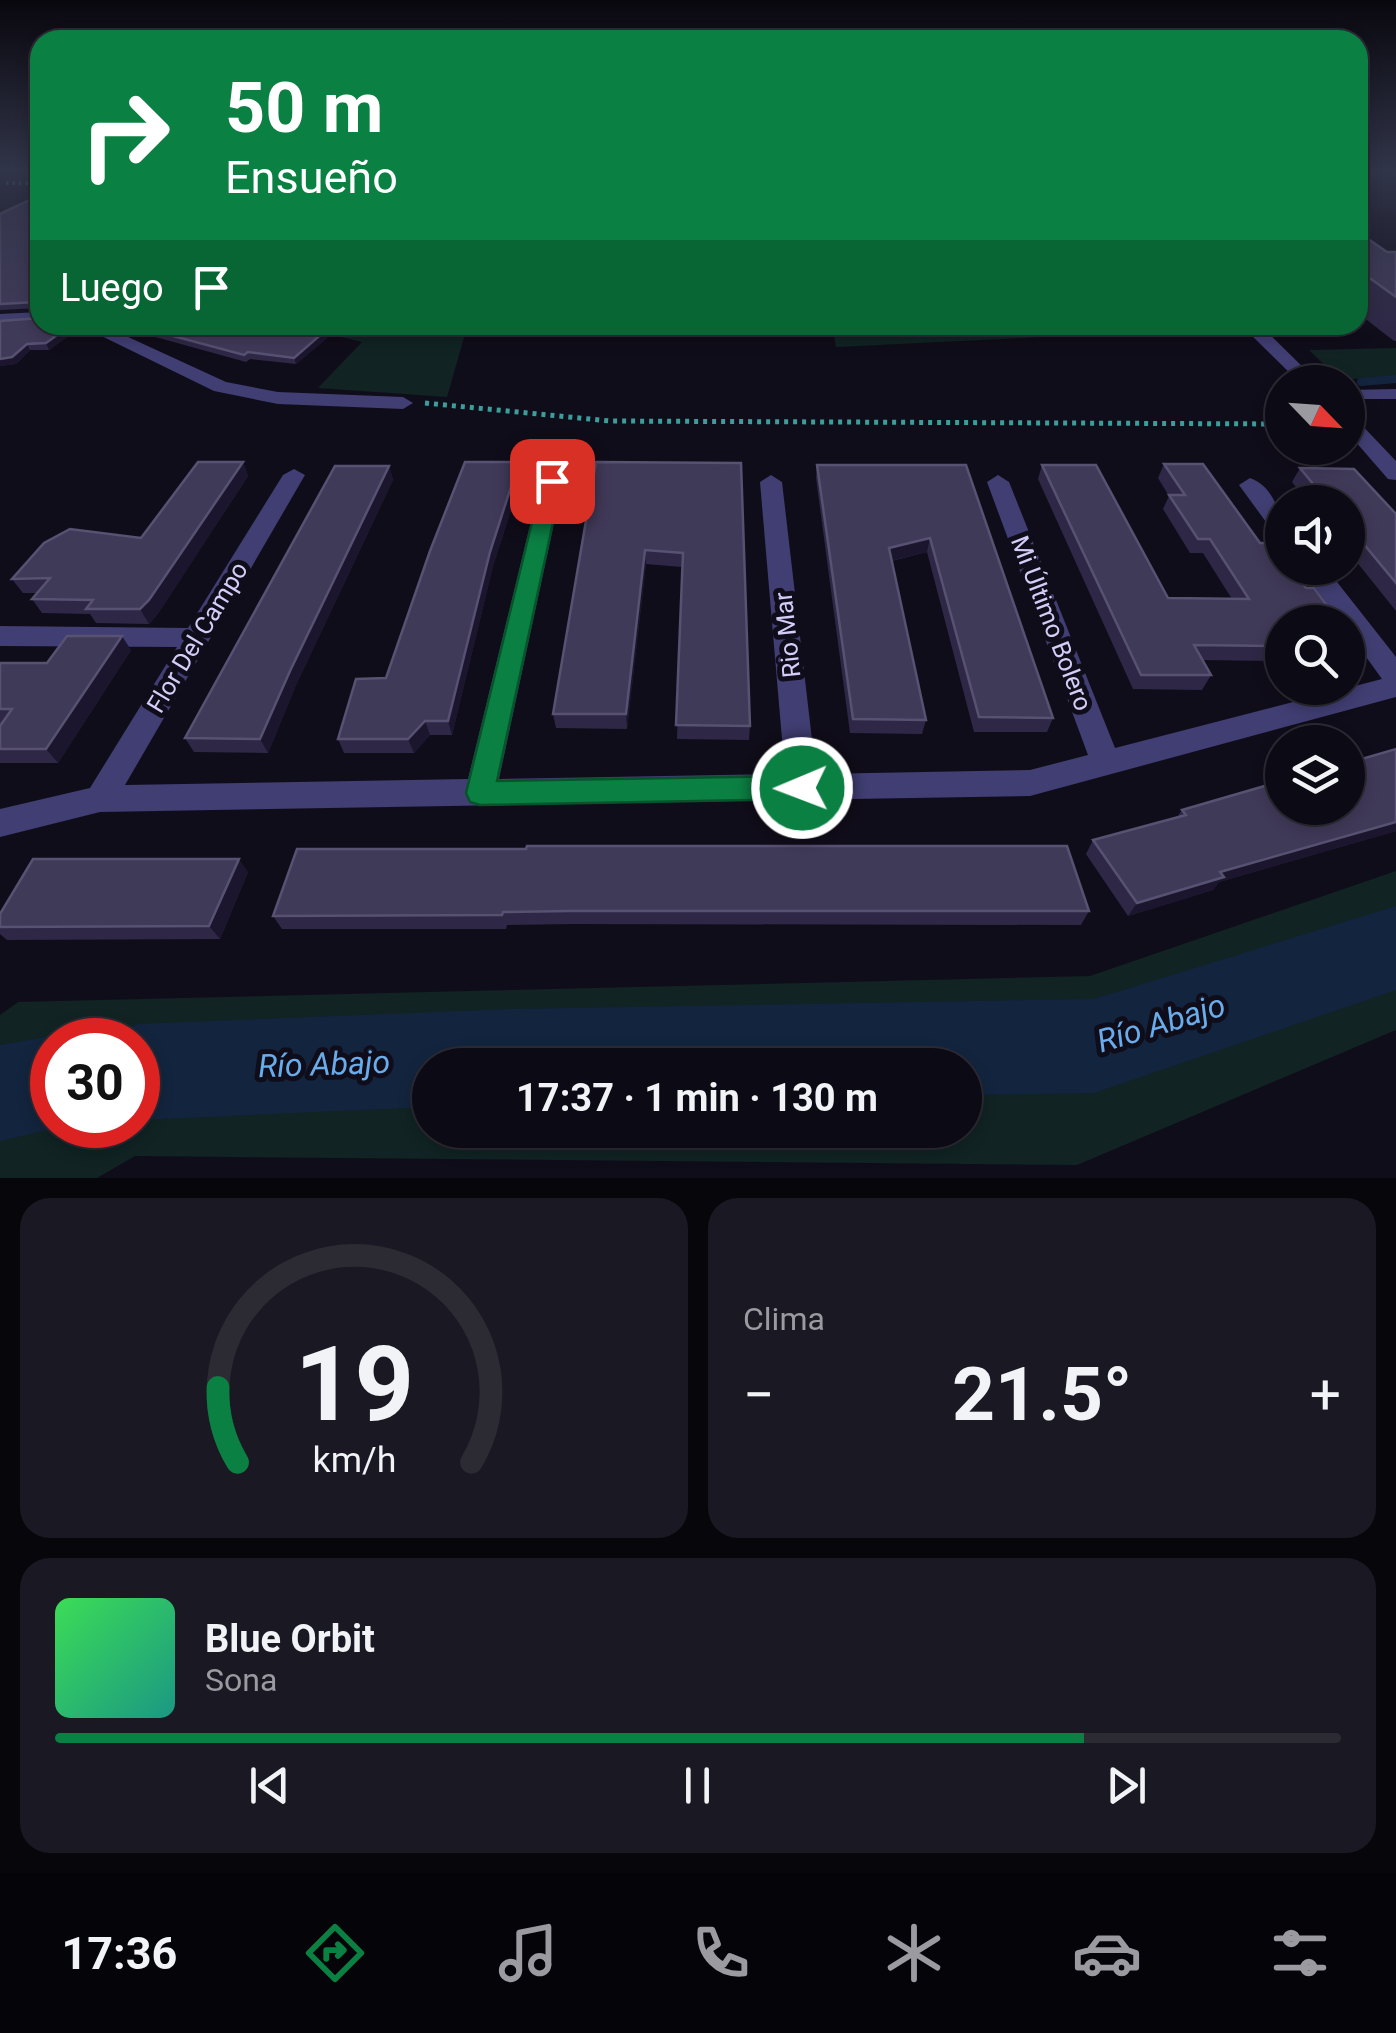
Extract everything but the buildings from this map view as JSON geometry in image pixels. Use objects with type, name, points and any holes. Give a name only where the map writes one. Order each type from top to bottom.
[{"type":"street","points":[[0,319],[30,318]]},
{"type":"street","points":[[110,335],[222,387],[278,398],[404,402]]},
{"type":"street","points":[[1260,335],[1291,365]]},
{"type":"street","points":[[1365,440],[1396,474]]},
{"type":"street","name":"Flor Del Campo","points":[[100,800],[294,475]]},
{"type":"street","points":[[480,793],[552,481]]},
{"type":"street","name":"Rio Mar","points":[[771,482],[802,788]]},
{"type":"street","name":"Mi Último Bolero","points":[[998,482],[1106,763]]},
{"type":"street","points":[[1250,485],[1265,505]]},
{"type":"street","points":[[1326,585],[1396,677]]},
{"type":"street","points":[[0,636],[196,638]]},
{"type":"street","points":[[0,822],[100,800],[1030,783],[1396,686]]},
{"type":"lane","points":[[1365,395],[1396,394]]},
{"type":"path","points":[[404,402],[493,406],[610,421],[1265,424]]},
{"type":"shaded area","points":[[333,335],[465,335],[447,397],[318,388],[362,342]]},
{"type":"shaded area","points":[[834,335],[1085,335],[836,347]]},
{"type":"shaded area","points":[[1396,348],[1396,376],[1365,378],[1365,365],[1324,365],[1309,350]]},
{"type":"shaded area","points":[[1396,871],[1396,1030],[1077,1165],[135,1156],[97,1178],[0,1178],[0,1015],[18,1002],[1090,976]]},
{"type":"waterway","points":[[1365,382],[1396,379]]},
{"type":"waterway","name":"Río Abajo","points":[[160,1071],[511,1056],[1094,1046],[1396,948]]},
{"type":"waterway","name":"Río Abajo","points":[[0,1093],[30,1088]]},
{"type":"route","points":[[552,481],[480,793],[802,788]]}]
